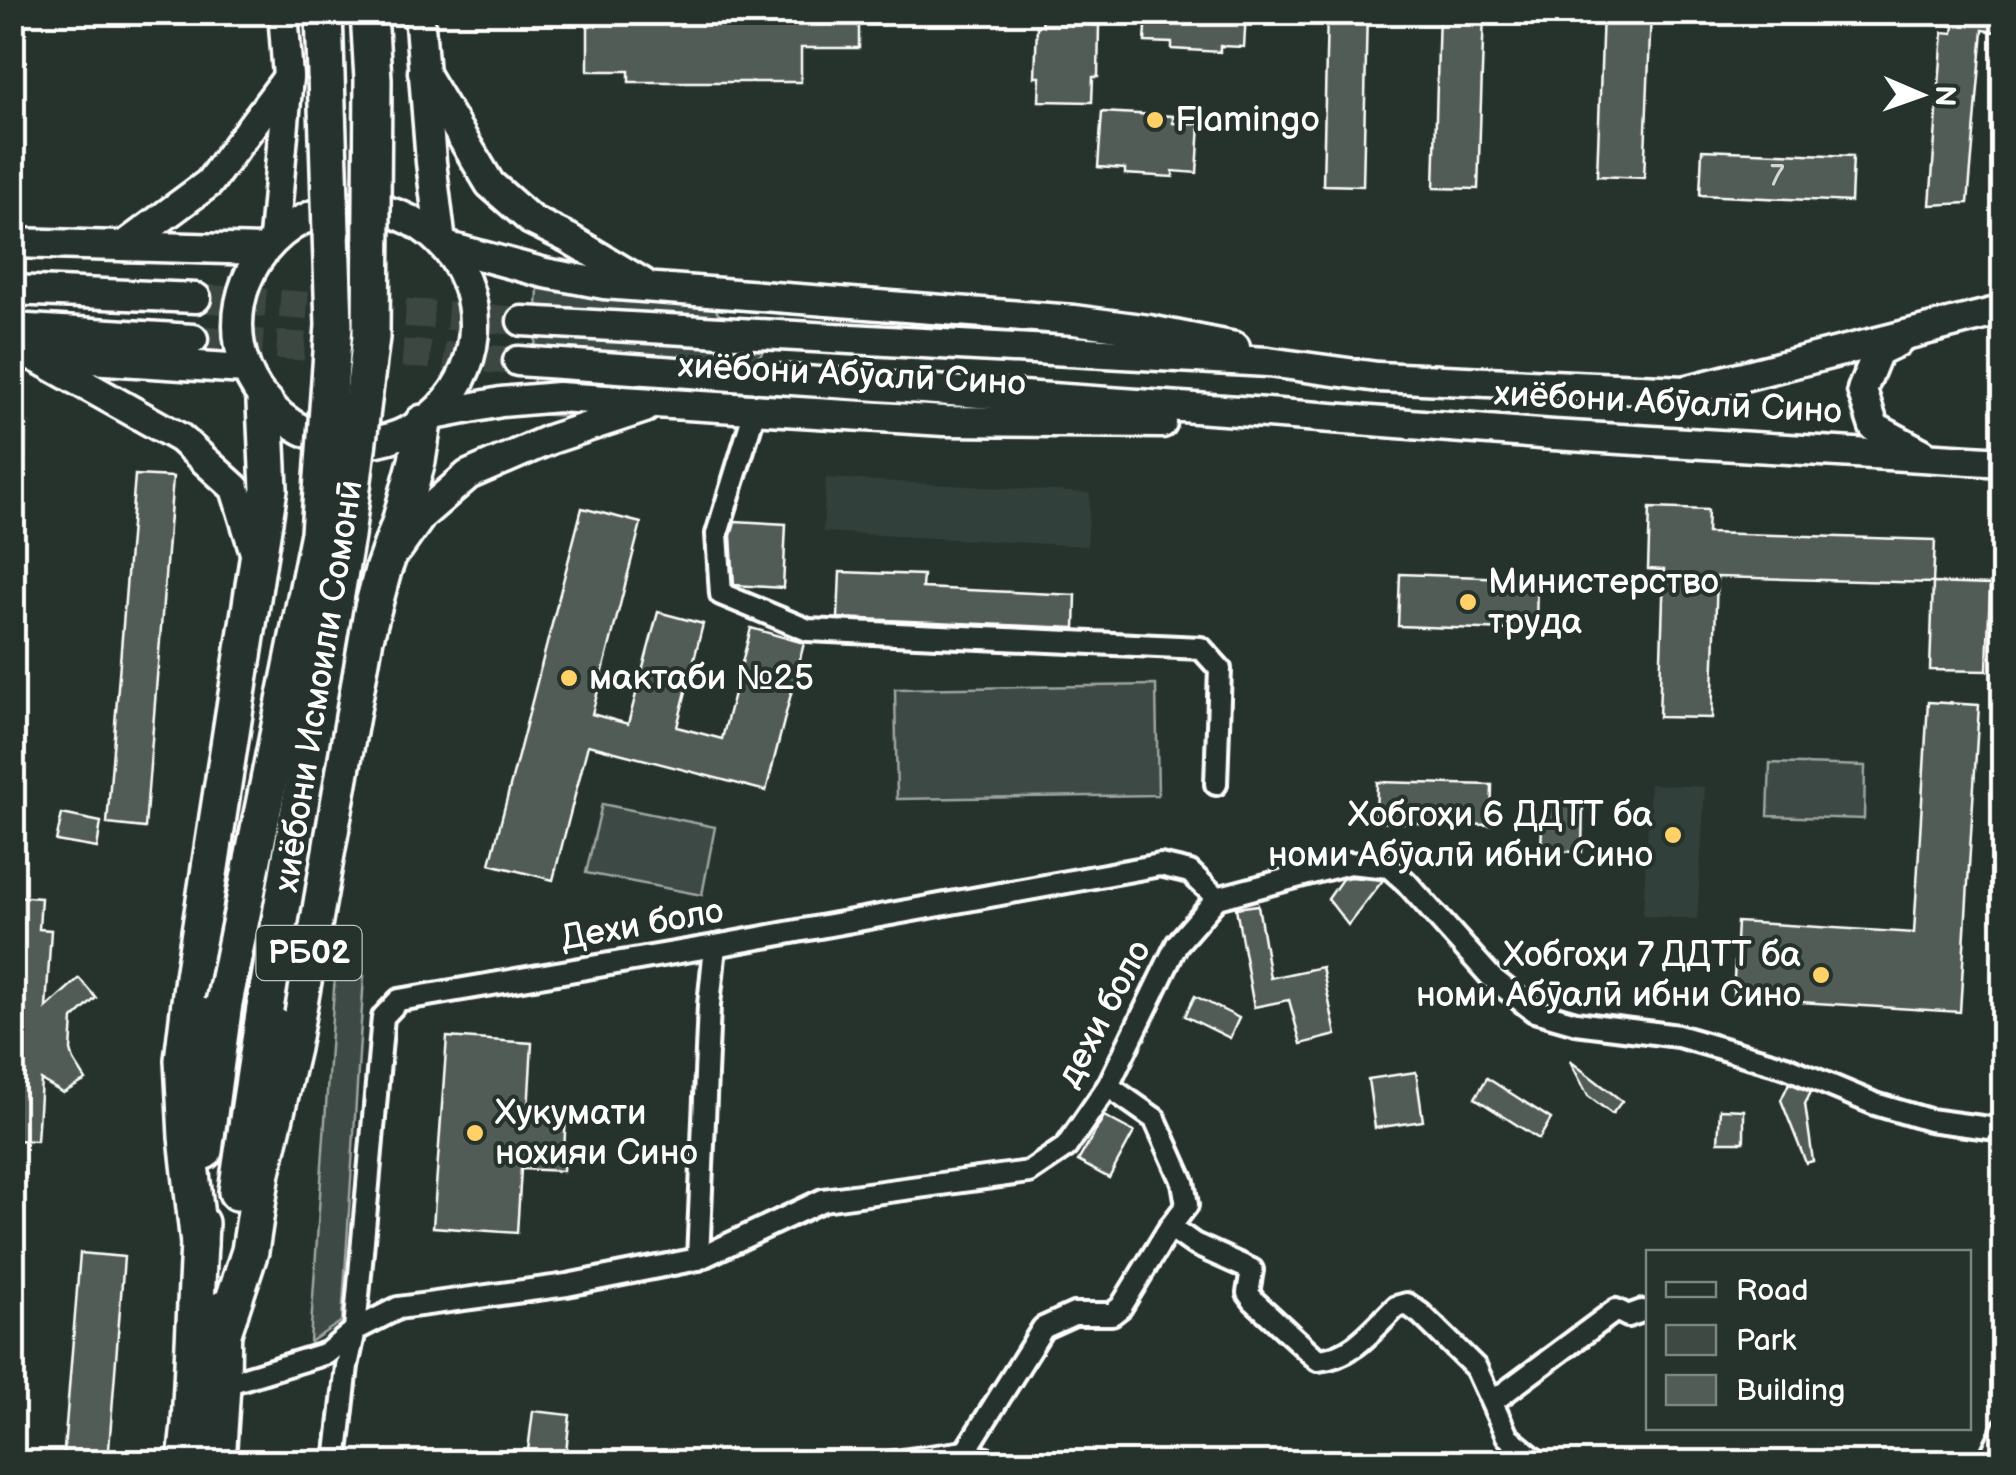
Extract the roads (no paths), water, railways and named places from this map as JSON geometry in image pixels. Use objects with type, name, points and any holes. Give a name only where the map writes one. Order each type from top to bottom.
[{"type":"highway","name":"хиёбони Исмоили Сомонӣ","points":[[186,1462],[204,1148],[224,1004],[319,533],[334,325],[324,12]]},
{"type":"highway","name":"хиёбони Исмоили Сомонӣ","points":[[217,1462],[223,1302],[240,1166],[346,536],[370,336],[373,79],[369,12]]},
{"type":"highway","name":"РБ02","points":[[199,1244],[187,1137],[184,1060],[193,976],[269,488],[266,403]]},
{"type":"highway","name":"РБ02","points":[[223,1333],[250,1251],[262,1172],[292,1048],[365,638],[428,419]]},
{"type":"main road","points":[[269,244],[288,76],[283,12]]},
{"type":"main road","points":[[419,12],[443,245]]},
{"type":"main road","points":[[423,72],[490,184],[531,220],[652,288]]},
{"type":"main road","points":[[124,246],[209,183],[288,76]]},
{"type":"main road","points":[[12,243],[269,244],[299,220],[328,210],[359,206],[389,211],[418,224],[443,245],[462,272],[472,302],[474,333],[468,364],[454,392],[428,419]]},
{"type":"main road","name":"хиёбони Исмоили Сомонӣ","points":[[269,244],[247,277],[238,307],[238,339],[245,370],[266,403],[292,426],[323,440],[357,445],[392,439],[428,419]]},
{"type":"main road","name":"хиёбони Абӯалӣ Сино","points":[[443,245],[545,273],[604,284],[1074,320],[1221,343],[1268,362]]},
{"type":"main road","points":[[12,290],[196,298]]},
{"type":"main road","name":"хиёбони Абӯалӣ Сино","points":[[522,321],[1268,362],[1378,377],[1684,391],[2004,310]]},
{"type":"main road","points":[[12,328],[193,339]]},
{"type":"main road","points":[[1916,333],[1878,351],[1862,390],[1874,427],[1928,456]]},
{"type":"main road","points":[[22,355],[245,370]]},
{"type":"main road","points":[[22,355],[180,438],[235,488],[259,564]]},
{"type":"main road","name":"хиёбони Абӯалӣ Сино","points":[[518,362],[1553,436],[2004,462]]},
{"type":"main road","name":"хиёбони Абӯалӣ Сино","points":[[428,419],[501,402],[543,398],[756,407],[944,421],[1193,424],[1268,413]]},
{"type":"main road","points":[[382,570],[422,515],[468,475],[551,438],[659,403]]},
{"type":"street","points":[[756,407],[717,534],[720,594],[808,630],[1201,648],[1220,669],[1216,784]]},
{"type":"street","points":[[1216,898],[1349,864],[1389,868],[1491,977],[1534,1010],[1576,1023],[1678,1036],[1786,1066],[1875,1104],[1929,1120],[2004,1130]]},
{"type":"street","name":"Дехи боло","points":[[336,1462],[355,1330],[383,1017],[399,1000],[1160,865],[1190,872],[1216,898]]},
{"type":"street","name":"дехи боло","points":[[222,1385],[327,1354],[355,1330],[398,1308],[567,1284],[698,1259],[824,1200],[1029,1172],[1066,1147],[1108,1086],[1177,944],[1216,898]]},
{"type":"street","points":[[698,1259],[715,946]]},
{"type":"street","points":[[965,1452],[1043,1328],[1074,1314],[1112,1314],[1121,1307],[1187,1204],[1184,1182],[1155,1119],[1108,1086]]},
{"type":"street","points":[[1170,1228],[1194,1244],[1252,1270],[1248,1292],[1254,1302],[1318,1360],[1347,1354],[1396,1308],[1407,1304],[1476,1368],[1507,1436],[1538,1462]]},
{"type":"street","points":[[1492,1402],[1616,1310],[1628,1316],[1642,1311]]},
{"type":"street","points":[[1988,1462],[2004,1428]]},
{"type":"street","points":[[894,1462],[965,1452],[994,1462]]},
{"type":"tunnel","points":[[196,298],[522,321]]},
{"type":"tunnel","points":[[193,339],[518,361]]},
{"type":"place","name":"Flamingo","points":[[1155,120]]},
{"type":"place","name":"Министерство труда","points":[[1468,602]]},
{"type":"place","name":"мактаби №25","points":[[569,678]]},
{"type":"place","name":"Хобгоҳи 6 ДДТТ ба номи Абӯалӣ ибни Сино","points":[[1673,835]]},
{"type":"place","name":"Хобгоҳи 7 ДДТТ ба номи Абӯалӣ ибни Сино","points":[[1821,975]]},
{"type":"place","name":"Хукумати нохияи Сино","points":[[475,1133]]}]
